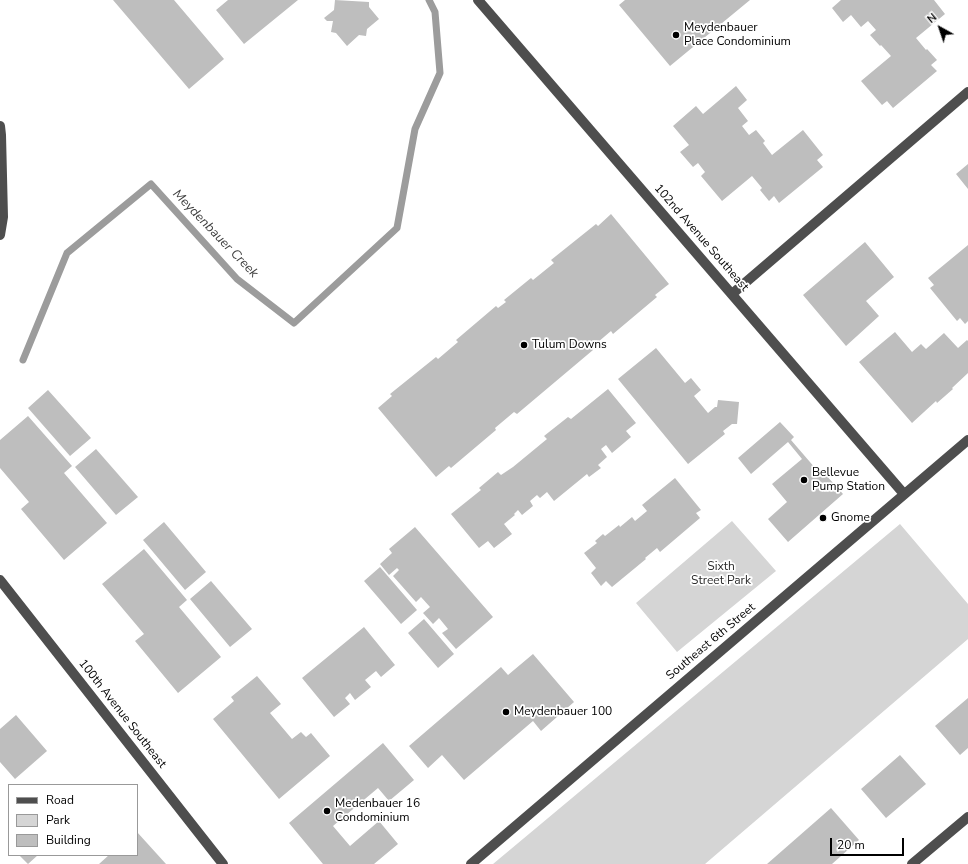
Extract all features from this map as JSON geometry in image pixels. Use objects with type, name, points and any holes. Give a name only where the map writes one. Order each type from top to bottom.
[{"type":"street","name":"102nd Avenue Southeast","points":[[478,0],[904,494]]},
{"type":"street","points":[[732,294],[968,92]]},
{"type":"street","points":[[0,126],[2,134],[3,217],[0,235]]},
{"type":"street","name":"Southeast 6th Street","points":[[471,864],[968,440]]},
{"type":"street","name":"100th Avenue Southeast","points":[[0,580],[223,864]]},
{"type":"street","points":[[912,864],[968,817]]},
{"type":"green space","name":"Sixth Street Park","points":[[732,521],[776,571],[677,652],[636,603]]},
{"type":"green space","points":[[900,524],[968,604],[968,639],[705,864],[493,864]]},
{"type":"building","points":[[113,0],[174,0],[224,59],[189,89]]},
{"type":"building","points":[[228,0],[298,0],[244,44],[216,10]]},
{"type":"building","points":[[335,0],[369,2],[369,7],[379,19],[367,29],[366,36],[359,35],[347,46],[336,33],[331,32],[333,21],[327,21],[324,18],[334,10]]},
{"type":"building","name":"Meydenbauer Place Condominium","points":[[625,0],[750,0],[670,66],[619,5]]},
{"type":"building","points":[[841,0],[934,0],[945,14],[916,38],[937,60],[931,65],[937,71],[893,108],[887,101],[882,105],[861,81],[891,56],[870,35],[876,30],[868,21],[861,27],[851,15],[843,22],[832,8]]},
{"type":"building","points":[[736,86],[747,100],[738,108],[748,121],[742,126],[749,135],[756,130],[765,141],[763,143],[772,155],[803,130],[823,155],[817,160],[823,167],[779,203],[774,196],[769,201],[760,190],[762,188],[752,176],[722,201],[701,176],[705,172],[698,163],[693,167],[680,152],[689,145],[673,126],[696,106],[703,114]]},
{"type":"building","points":[[968,164],[968,189],[956,174]]},
{"type":"building","name":"Tulum Downs","points":[[611,214],[669,284],[655,295],[657,297],[613,334],[611,331],[591,348],[593,350],[517,414],[514,412],[495,428],[496,430],[451,468],[449,466],[436,477],[378,408],[392,396],[390,394],[436,357],[438,359],[458,342],[456,340],[496,306],[498,308],[506,302],[504,300],[531,278],[533,280],[554,263],[551,260],[596,224],[598,226]]},
{"type":"building","points":[[865,242],[894,277],[866,301],[879,316],[846,346],[803,295]]},
{"type":"building","points":[[968,245],[968,321],[965,324],[960,318],[957,321],[930,288],[934,285],[928,278]]},
{"type":"building","points":[[895,332],[912,352],[921,344],[926,349],[944,333],[958,348],[967,340],[968,341],[968,373],[952,388],[953,389],[937,403],[936,401],[912,423],[859,362]]},
{"type":"building","points":[[656,348],[685,383],[691,378],[701,390],[694,396],[708,413],[717,407],[718,400],[739,402],[737,424],[732,424],[723,431],[725,434],[688,464],[618,379]]},
{"type":"building","points":[[608,389],[636,423],[626,431],[631,437],[612,453],[606,445],[601,449],[607,457],[598,465],[601,468],[589,477],[587,474],[554,501],[547,492],[540,498],[537,495],[530,501],[533,506],[522,515],[518,510],[514,514],[515,515],[504,524],[512,534],[494,548],[488,541],[479,548],[451,514],[481,490],[479,488],[498,472],[501,475],[513,467],[547,439],[544,436],[568,417],[571,419]]},
{"type":"building","points":[[48,390],[91,438],[70,456],[28,408]]},
{"type":"building","points":[[28,416],[72,466],[64,473],[107,523],[64,560],[21,509],[29,502],[0,468],[0,440]]},
{"type":"building","name":"Bellevue Pump Station","points":[[780,422],[794,437],[791,440],[822,476],[825,474],[843,494],[788,542],[768,519],[787,502],[772,484],[802,459],[788,442],[751,474],[738,458]]},
{"type":"building","points":[[96,449],[138,497],[116,515],[75,467]]},
{"type":"building","points":[[675,478],[701,510],[696,513],[700,518],[660,552],[657,548],[612,587],[606,581],[601,586],[591,573],[596,568],[584,553],[597,543],[595,541],[603,534],[605,536],[619,525],[620,527],[632,517],[635,521],[647,511],[642,505]]},
{"type":"building","points":[[164,522],[206,572],[185,590],[143,540]]},
{"type":"building","points":[[415,527],[493,617],[456,649],[442,633],[448,629],[439,618],[433,624],[423,613],[430,607],[421,597],[416,602],[393,576],[399,570],[397,568],[389,575],[380,564],[392,553],[389,549]]},
{"type":"building","points":[[144,549],[187,600],[179,607],[221,657],[178,693],[135,641],[144,634],[102,584]]},
{"type":"building","points":[[380,567],[417,610],[401,624],[364,581]]},
{"type":"building","points":[[211,581],[252,629],[230,647],[190,599]]},
{"type":"building","points":[[424,619],[454,654],[438,668],[408,633]]},
{"type":"building","points":[[364,627],[395,665],[381,677],[376,671],[365,680],[371,687],[355,700],[350,693],[345,698],[350,704],[334,717],[302,678]]},
{"type":"building","name":"Meydenbauer 100","points":[[533,654],[574,702],[541,731],[533,721],[464,780],[442,755],[428,768],[409,746],[501,667],[508,675]]},
{"type":"building","points":[[257,676],[281,704],[270,713],[292,739],[301,732],[306,737],[311,733],[330,756],[279,799],[213,719],[234,701],[231,697]]},
{"type":"building","points":[[968,698],[968,748],[960,755],[935,726]]},
{"type":"building","points":[[16,715],[47,751],[15,779],[0,762],[0,729]]},
{"type":"building","name":"Medenbauer 16 Condominium","points":[[383,743],[414,780],[389,801],[378,788],[333,826],[350,846],[379,821],[398,844],[374,864],[323,864],[289,823]]},
{"type":"building","points":[[900,755],[926,784],[886,818],[861,789]]},
{"type":"building","points":[[831,808],[859,840],[832,864],[767,864]]},
{"type":"building","points":[[138,833],[166,864],[99,864],[108,856],[138,856]]},
{"type":"building","points":[[20,856],[37,856],[28,864]]},
{"type":"waterway","name":"Meydenbauer Creek","points":[[23,360],[67,253],[151,184],[237,279],[294,323],[397,228],[415,129],[440,73],[435,12],[429,0]]},
{"type":"place","name":"Meydenbauer Place Condominium","points":[[676,35]]},
{"type":"place","name":"Tulum Downs","points":[[524,345]]},
{"type":"place","name":"Bellevue Pump Station","points":[[804,480]]},
{"type":"place","name":"Gnome","points":[[823,518]]},
{"type":"place","name":"Meydenbauer 100","points":[[506,712]]},
{"type":"place","name":"Medenbauer 16 Condominium","points":[[327,811]]}]
